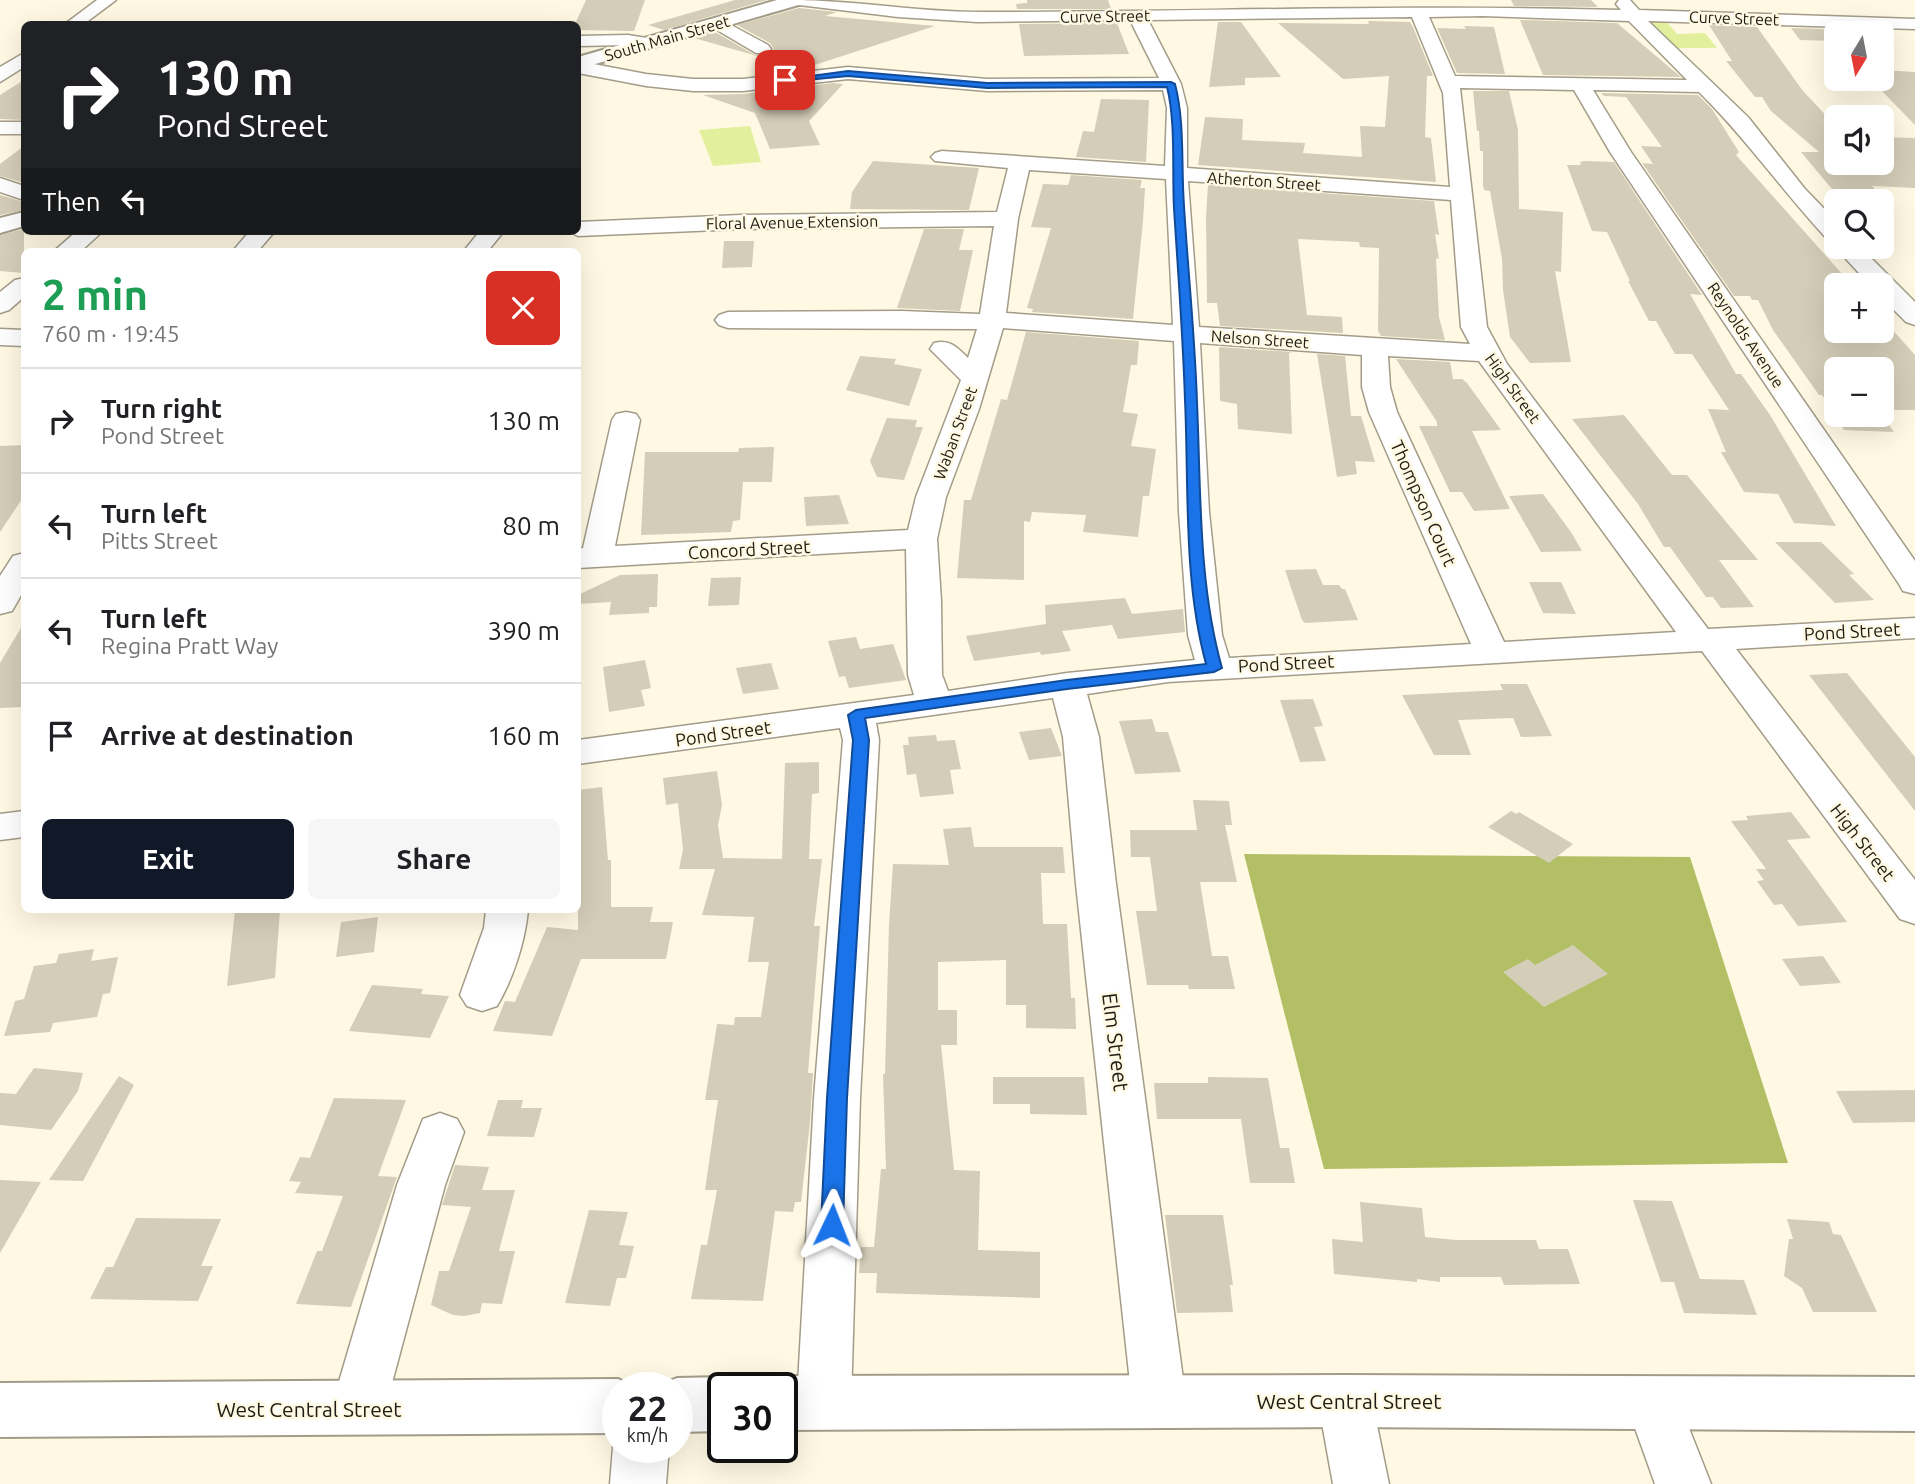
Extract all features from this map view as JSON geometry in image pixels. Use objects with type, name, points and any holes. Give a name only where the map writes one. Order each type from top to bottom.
[{"type":"main road","name":"South Main Street","points":[[581,64],[797,0]]},
{"type":"main road","points":[[0,226],[21,220]]},
{"type":"main road","name":"West Central Street","points":[[803,1402],[1915,1404]]},
{"type":"main road","name":"West Central Street","points":[[0,1410],[602,1406]]},
{"type":"street","points":[[77,21],[108,0]]},
{"type":"street","name":"Curve Street","points":[[797,0],[847,7],[966,16],[1137,16],[1430,7],[1626,7],[1737,18],[1915,24]]},
{"type":"street","points":[[1723,0],[1737,18]]},
{"type":"street","name":"High Street","points":[[1430,7],[1455,112],[1460,194],[1475,327],[1486,353],[1915,909]]},
{"type":"street","points":[[1626,7],[1655,39],[1741,121],[1797,194],[1824,222]]},
{"type":"street","points":[[1137,16],[1171,84],[1177,108],[1177,175],[1188,334],[1194,512],[1205,635],[1214,668]]},
{"type":"street","points":[[718,23],[762,49]]},
{"type":"street","points":[[581,41],[628,40],[647,43]]},
{"type":"street","points":[[0,61],[21,59]]},
{"type":"street","points":[[0,76],[21,60]]},
{"type":"street","points":[[581,66],[646,80],[693,85],[743,85],[848,73],[987,85],[1171,84]]},
{"type":"street","points":[[1449,82],[1706,86]]},
{"type":"street","name":"Reynolds Avenue","points":[[1580,84],[1621,152],[1915,584]]},
{"type":"street","points":[[0,128],[21,128]]},
{"type":"street","name":"Atherton Street","points":[[942,157],[1460,194]]},
{"type":"street","name":"Waban Street","points":[[933,704],[925,675],[925,601],[921,539],[930,497],[975,379],[991,321],[1007,219],[1020,163]]},
{"type":"street","points":[[0,185],[21,193]]},
{"type":"street","name":"Floral Avenue Extension","points":[[581,229],[684,224],[1007,219]]},
{"type":"street","points":[[70,248],[86,235]]},
{"type":"street","points":[[248,248],[259,235]]},
{"type":"street","points":[[1859,259],[1915,317]]},
{"type":"street","points":[[0,305],[21,288]]},
{"type":"street","name":"Nelson Street","points":[[728,320],[902,318],[991,321],[1374,348],[1486,353]]},
{"type":"street","points":[[0,337],[21,338]]},
{"type":"street","name":"Thompson Court","points":[[1374,348],[1376,387],[1383,412],[1479,627],[1493,652]]},
{"type":"street","points":[[943,349],[975,379]]},
{"type":"street","points":[[587,557],[626,419]]},
{"type":"street","name":"Concord Street","points":[[587,557],[921,539]]},
{"type":"street","points":[[0,604],[21,568]]},
{"type":"street","name":"Pond Street","points":[[581,752],[1067,684],[1214,668],[1915,628]]},
{"type":"street","name":"Elm Street","points":[[1067,684],[1081,737],[1096,884],[1159,1401]]},
{"type":"street","points":[[803,1402],[837,1098],[861,740],[856,715]]},
{"type":"street","points":[[0,827],[21,824]]},
{"type":"street","points":[[482,995],[505,928],[507,913]]},
{"type":"street","points":[[358,1409],[421,1185],[440,1132]]},
{"type":"street","points":[[1345,1401],[1361,1484]]},
{"type":"street","points":[[1653,1403],[1683,1484]]},
{"type":"street","points":[[638,1484],[640,1463]]},
{"type":"green space","points":[[1648,19],[1664,19],[1677,34],[1705,33],[1717,48],[1674,48]]},
{"type":"green space","points":[[750,126],[761,162],[713,166],[699,130]]},
{"type":"green space","points":[[1244,854],[1690,857],[1788,1163],[1324,1169]]},
{"type":"building","points":[[586,0],[645,0],[634,31],[581,30],[581,21],[576,21]]},
{"type":"building","points":[[735,0],[767,0],[664,30],[648,25]]},
{"type":"building","points":[[1027,0],[1108,0],[1111,9],[1017,9],[1016,4],[1027,3]]},
{"type":"building","points":[[1511,0],[1591,0],[1598,7],[1514,6]]},
{"type":"building","points":[[799,8],[837,12],[825,16],[935,26],[802,69],[694,38],[715,32],[755,55],[768,56],[774,49],[770,43],[737,25]]},
{"type":"building","points":[[1520,20],[1617,23],[1681,77],[1543,75]]},
{"type":"building","points":[[1368,21],[1410,22],[1413,27],[1433,76],[1427,76],[1425,137],[1431,138],[1436,182],[1198,165],[1205,117],[1243,119],[1242,140],[1305,143],[1303,153],[1362,157],[1360,126],[1385,127],[1389,76],[1343,79],[1278,23],[1369,24]]},
{"type":"building","points":[[1218,22],[1241,22],[1281,77],[1245,78],[1245,85],[1209,87]]},
{"type":"building","points":[[1117,23],[1129,54],[1024,56],[1019,24]]},
{"type":"building","points":[[1709,25],[1757,27],[1803,91],[1824,113],[1824,175],[1894,175],[1894,137],[1915,138],[1915,188],[1872,186],[1875,189],[1832,189],[1801,152],[1819,152],[1771,111],[1762,97],[1755,97],[1726,61],[1732,61]]},
{"type":"building","points":[[1464,26],[1494,27],[1505,74],[1457,73],[1437,28],[1466,29]]},
{"type":"building","points":[[1791,28],[1824,29],[1824,41],[1800,40]]},
{"type":"building","points":[[1894,71],[1915,72],[1915,125],[1882,91],[1894,91]]},
{"type":"building","points":[[21,82],[21,120],[0,119],[0,95]]},
{"type":"building","points":[[843,84],[809,121],[820,145],[770,149],[755,113],[703,95],[743,94]]},
{"type":"building","points":[[1473,91],[1509,91],[1518,130],[1519,209],[1563,212],[1561,272],[1555,271],[1571,362],[1530,363],[1510,337],[1503,290],[1502,259],[1490,191],[1484,190],[1483,185],[1483,151],[1480,151]]},
{"type":"building","points":[[1601,93],[1698,95],[1712,109],[1739,152],[1736,155],[1824,254],[1824,259],[1829,259],[1841,273],[1824,273],[1824,343],[1894,343],[1894,332],[1915,355],[1915,410],[1894,410],[1894,357],[1824,357],[1824,398],[1819,395],[1773,330],[1758,300],[1752,300],[1750,296],[1734,296],[1642,163],[1653,164],[1641,146],[1662,147],[1626,97],[1604,96]]},
{"type":"building","points":[[1101,99],[1149,100],[1146,162],[1076,157],[1083,131],[1094,132]]},
{"type":"building","points":[[21,148],[21,182],[0,176],[0,164]]},
{"type":"building","points":[[873,161],[979,168],[969,210],[850,209],[852,192]]},
{"type":"building","points":[[1580,162],[1614,162],[1702,295],[1690,294],[1736,374],[1741,374],[1770,415],[1836,526],[1794,523],[1778,494],[1744,492],[1721,452],[1726,452],[1708,409],[1729,410],[1692,354],[1675,354],[1656,321],[1649,321],[1607,232],[1592,231],[1567,165],[1581,165]]},
{"type":"building","points":[[1071,175],[1142,180],[1140,188],[1145,188],[1143,221],[1133,319],[1032,312],[1033,309],[1027,308],[1051,228],[1031,227],[1043,184],[1068,185]]},
{"type":"building","points":[[1208,185],[1434,201],[1439,235],[1435,234],[1439,259],[1436,258],[1439,317],[1445,340],[1381,336],[1378,331],[1379,248],[1360,247],[1359,242],[1298,239],[1307,315],[1342,317],[1343,333],[1220,326],[1217,303],[1207,303]]},
{"type":"building","points":[[0,195],[21,201],[21,211],[0,215]]},
{"type":"building","points":[[924,229],[964,229],[959,250],[973,250],[960,311],[897,308]]},
{"type":"building","points":[[21,230],[21,235],[24,235],[21,273],[0,271],[0,235]]},
{"type":"building","points":[[724,241],[754,241],[752,267],[722,268]]},
{"type":"building","points":[[1026,332],[1139,341],[1137,365],[1131,365],[1123,412],[1138,414],[1131,446],[1156,449],[1149,496],[1143,496],[1138,537],[1083,532],[1086,515],[1032,512],[1030,522],[1024,521],[1024,580],[957,578],[964,500],[971,500],[1001,399],[1007,400]]},
{"type":"building","points":[[1219,347],[1292,352],[1289,353],[1292,434],[1238,429],[1237,404],[1220,401]]},
{"type":"building","points":[[1317,354],[1345,356],[1351,416],[1361,416],[1375,462],[1355,461],[1357,474],[1337,477]]},
{"type":"building","points":[[860,356],[896,359],[894,364],[922,369],[909,406],[846,390]]},
{"type":"building","points":[[1396,359],[1450,362],[1453,379],[1462,379],[1467,383],[1501,430],[1472,431],[1510,509],[1474,511],[1462,492],[1450,492],[1419,426],[1437,426],[1437,422]]},
{"type":"building","points":[[1624,415],[1672,475],[1687,475],[1758,560],[1719,560],[1754,607],[1721,608],[1713,597],[1706,597],[1670,547],[1664,547],[1638,504],[1572,419]]},
{"type":"building","points":[[887,418],[917,420],[915,427],[923,427],[904,480],[877,477],[870,461]]},
{"type":"building","points":[[1842,427],[1890,427],[1894,432],[1844,430]]},
{"type":"building","points":[[21,445],[21,500],[0,532],[0,446]]},
{"type":"building","points":[[774,447],[772,482],[743,482],[740,520],[733,521],[731,532],[641,535],[645,452],[738,452],[739,448]]},
{"type":"building","points":[[1543,494],[1582,551],[1541,552],[1509,496]]},
{"type":"building","points":[[839,495],[849,524],[806,526],[804,497]]},
{"type":"building","points":[[1775,542],[1821,542],[1854,574],[1849,575],[1874,600],[1835,603]]},
{"type":"building","points":[[1316,569],[1323,585],[1339,585],[1345,589],[1358,620],[1305,623],[1302,620],[1285,570]]},
{"type":"building","points":[[658,574],[657,607],[649,607],[649,613],[609,615],[611,602],[581,604],[581,594],[620,575]]},
{"type":"building","points":[[741,577],[739,605],[708,606],[711,578]]},
{"type":"building","points":[[1529,582],[1561,582],[1576,614],[1543,613]]},
{"type":"building","points":[[1125,598],[1132,614],[1183,609],[1185,632],[1118,639],[1112,625],[1062,631],[1071,651],[1041,655],[1040,652],[974,661],[966,636],[1046,624],[1045,605]]},
{"type":"building","points":[[21,628],[21,707],[0,708],[0,663]]},
{"type":"building","points":[[856,637],[860,649],[893,644],[906,680],[849,688],[845,676],[839,677],[828,641]]},
{"type":"building","points":[[645,660],[651,688],[641,690],[645,706],[609,712],[603,667]]},
{"type":"building","points":[[771,663],[779,689],[743,694],[736,668]]},
{"type":"building","points":[[1847,673],[1915,757],[1915,811],[1809,675]]},
{"type":"building","points":[[1500,684],[1527,684],[1552,736],[1521,737],[1513,718],[1458,720],[1471,755],[1434,755],[1402,695],[1503,690]]},
{"type":"building","points":[[1313,699],[1323,726],[1314,727],[1326,761],[1300,762],[1280,700]]},
{"type":"building","points":[[1152,719],[1156,732],[1168,732],[1181,772],[1135,774],[1119,721]]},
{"type":"building","points":[[1051,728],[1062,756],[1029,760],[1019,732]]},
{"type":"building","points":[[936,735],[937,741],[955,740],[961,769],[950,770],[954,794],[920,797],[916,774],[907,775],[903,745],[909,745],[908,737]]},
{"type":"building","points":[[819,762],[819,793],[812,794],[809,859],[822,859],[814,926],[820,926],[808,1073],[813,1073],[810,1123],[801,1202],[795,1202],[793,1212],[775,1211],[763,1301],[691,1299],[701,1245],[707,1245],[717,1190],[705,1190],[718,1100],[705,1100],[717,1024],[734,1025],[735,1017],[761,1017],[769,962],[748,962],[754,917],[702,915],[715,869],[679,869],[683,850],[678,803],[666,805],[663,778],[717,771],[722,805],[718,825],[723,858],[782,859],[785,763]]},
{"type":"building","points":[[602,787],[608,860],[611,860],[611,907],[653,907],[650,922],[673,922],[666,959],[581,959],[552,1036],[493,1031],[505,1001],[515,1002],[547,927],[578,930],[578,913],[581,913],[581,790]]},
{"type":"building","points":[[1193,800],[1229,801],[1232,825],[1225,825],[1237,882],[1200,882],[1212,956],[1228,956],[1235,989],[1147,985],[1136,911],[1157,911],[1150,857],[1131,857],[1130,830],[1197,830]]},
{"type":"building","points":[[1511,811],[1517,814],[1519,812],[1573,844],[1549,863],[1488,827]]},
{"type":"building","points":[[1791,812],[1811,838],[1787,840],[1847,922],[1798,926],[1782,904],[1774,905],[1757,881],[1764,880],[1756,869],[1766,869],[1731,821],[1748,820],[1746,816]]},
{"type":"building","points":[[971,827],[974,847],[1063,847],[1065,873],[1041,873],[1043,924],[1067,924],[1071,998],[1075,998],[1076,1029],[1026,1028],[1026,1005],[1006,1005],[1006,960],[938,962],[938,1010],[957,1010],[957,1045],[941,1045],[954,1170],[980,1171],[978,1250],[1040,1252],[1040,1298],[876,1293],[877,1273],[859,1273],[861,1247],[874,1247],[881,1169],[886,1169],[883,1074],[893,864],[949,865],[943,829]]},
{"type":"building","points":[[235,913],[280,913],[275,978],[227,986]]},
{"type":"building","points":[[378,917],[374,952],[336,957],[341,922]]},
{"type":"building","points":[[1573,945],[1608,974],[1544,1007],[1503,972],[1528,959],[1535,965]]},
{"type":"building","points":[[94,949],[91,961],[118,957],[110,993],[103,994],[97,1017],[53,1023],[50,1032],[4,1036],[15,1001],[24,999],[34,966],[56,963],[59,954]]},
{"type":"building","points":[[1823,956],[1841,983],[1800,986],[1782,959]]},
{"type":"building","points":[[372,985],[423,989],[421,994],[449,996],[430,1038],[349,1031]]},
{"type":"building","points":[[34,1068],[83,1073],[78,1091],[51,1130],[0,1125],[0,1093],[16,1094]]},
{"type":"building","points":[[119,1076],[134,1085],[83,1181],[49,1180]]},
{"type":"building","points":[[993,1077],[1084,1077],[1087,1115],[1030,1114],[1030,1104],[993,1104]]},
{"type":"building","points":[[1208,1077],[1268,1078],[1280,1148],[1289,1148],[1295,1183],[1250,1183],[1241,1119],[1157,1119],[1154,1083],[1208,1083]]},
{"type":"building","points":[[1915,1090],[1915,1122],[1853,1123],[1836,1091]]},
{"type":"building","points":[[334,1098],[406,1100],[378,1176],[397,1177],[351,1307],[296,1304],[317,1251],[322,1251],[343,1196],[295,1193],[301,1182],[289,1181],[300,1157],[310,1158]]},
{"type":"building","points":[[498,1100],[523,1100],[521,1108],[542,1108],[534,1137],[487,1136]]},
{"type":"building","points":[[455,1165],[489,1167],[482,1190],[515,1190],[499,1251],[515,1251],[502,1304],[482,1303],[480,1313],[464,1316],[453,1315],[431,1305],[439,1271],[449,1271],[471,1207],[442,1205]]},
{"type":"building","points":[[0,1180],[41,1182],[0,1253]]},
{"type":"building","points":[[1633,1200],[1672,1201],[1700,1279],[1744,1280],[1757,1315],[1684,1313],[1674,1282],[1661,1282]]},
{"type":"building","points":[[1360,1202],[1422,1208],[1425,1237],[1456,1240],[1536,1240],[1539,1249],[1568,1249],[1580,1284],[1504,1285],[1501,1277],[1440,1277],[1440,1282],[1417,1279],[1417,1282],[1334,1274],[1332,1239],[1363,1242]]},
{"type":"building","points":[[589,1210],[628,1212],[619,1245],[634,1246],[626,1278],[617,1278],[610,1306],[565,1303]]},
{"type":"building","points":[[1165,1215],[1223,1215],[1233,1285],[1230,1285],[1233,1312],[1177,1313]]},
{"type":"building","points":[[136,1218],[221,1219],[201,1266],[213,1266],[198,1301],[90,1299],[106,1267],[113,1267]]},
{"type":"building","points":[[1787,1219],[1829,1222],[1833,1234],[1841,1235],[1877,1312],[1813,1312],[1802,1288],[1784,1276],[1789,1239],[1793,1239]]},
{"type":"route","points":[[785,80],[848,73],[987,85],[1171,84],[1177,108],[1176,156],[1191,400],[1194,512],[1205,635],[1214,668],[1067,684],[856,715],[861,740],[837,1098],[832,1225]]}]
